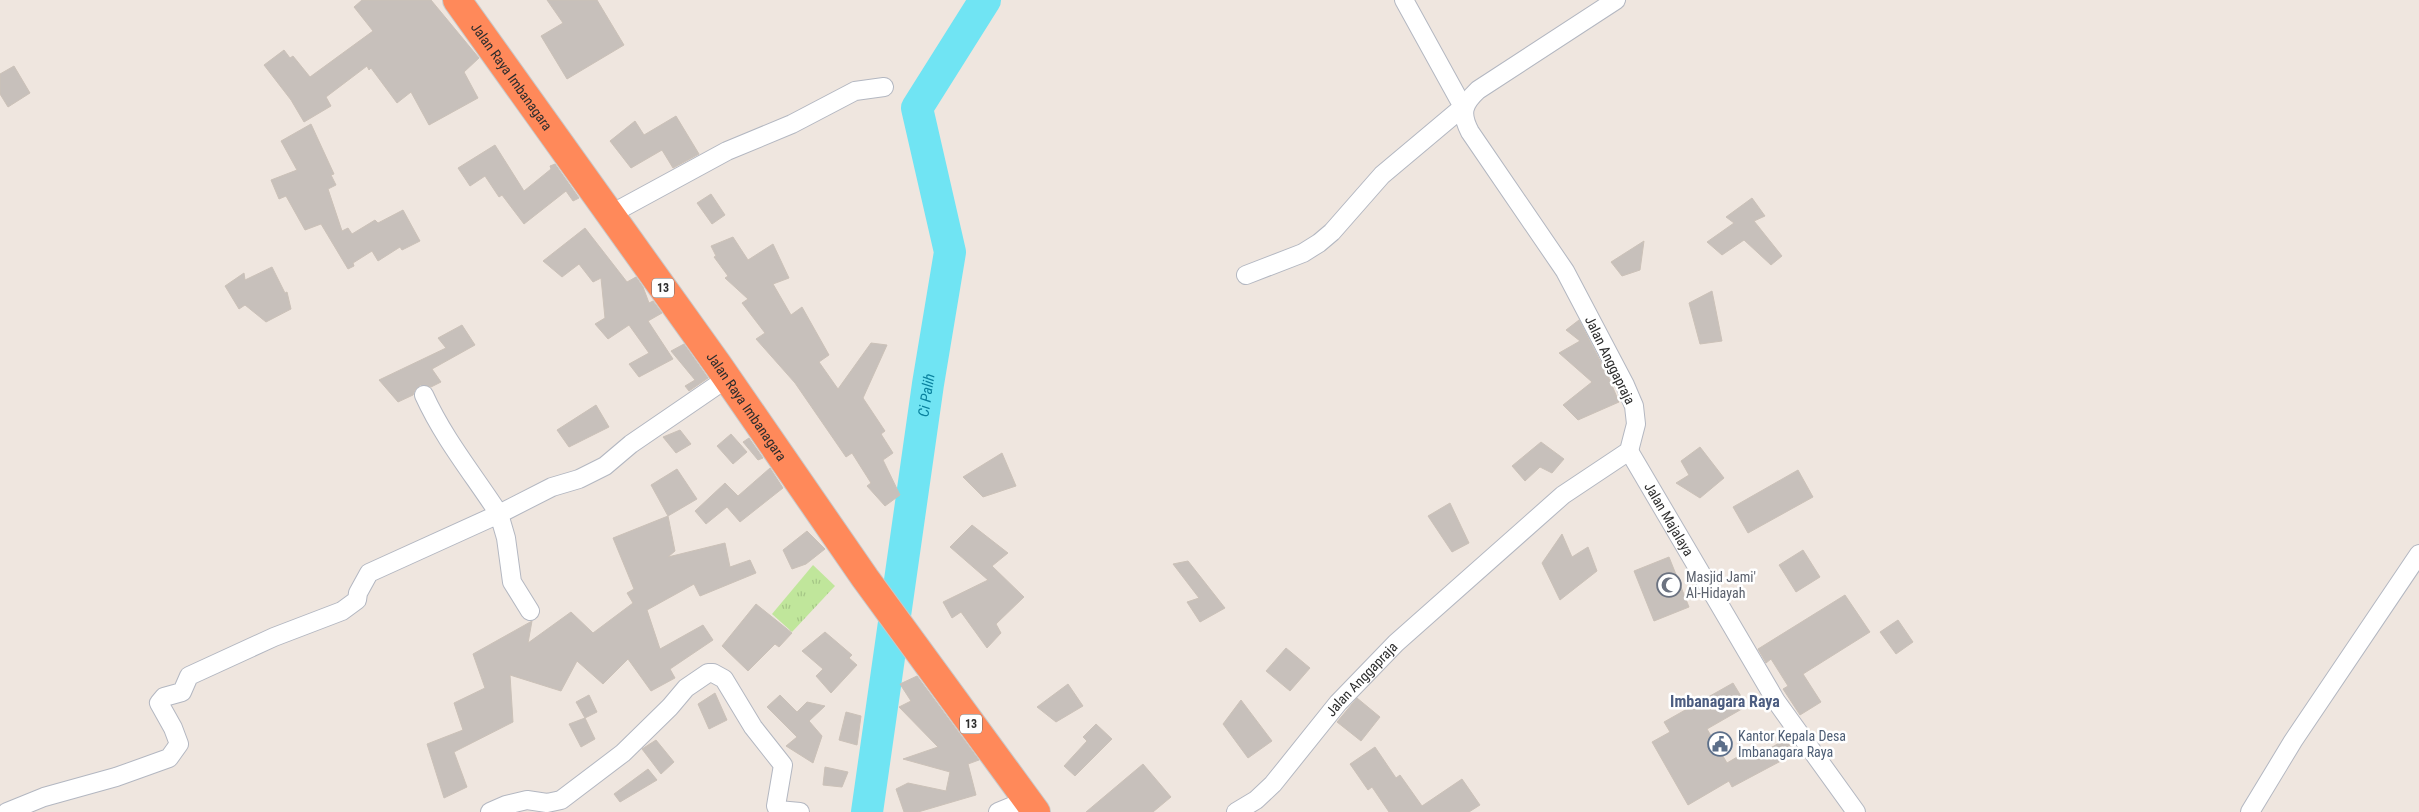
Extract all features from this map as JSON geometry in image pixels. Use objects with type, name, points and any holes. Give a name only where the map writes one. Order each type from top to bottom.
[{"type":"highway","name":"Jalan Raya Imbanagara","points":[[457,0],[610,214],[865,578],[1032,806]]},
{"type":"street","name":"Jalan Anggapraja","points":[[1236,812],[1256,800],[1273,784],[1338,703],[1396,643],[1563,495],[1629,451],[1636,424],[1634,406],[1625,384],[1565,271],[1470,132],[1463,115],[1463,107],[1404,0]]},
{"type":"street","points":[[1246,276],[1319,243],[1332,232],[1382,175],[1463,107],[1478,90],[1616,0]]},
{"type":"street","points":[[610,214],[726,151],[792,124],[855,91],[884,87]]},
{"type":"street","points":[[7,812],[37,799],[116,777],[169,758],[179,744],[173,728],[159,703],[164,697],[182,692],[186,687],[186,678],[274,637],[342,611],[357,600],[358,593],[369,573],[499,514],[552,487],[579,479],[605,466],[632,444],[726,379]]},
{"type":"street","points":[[424,395],[450,445],[474,476],[499,514],[506,538],[512,582],[530,611]]},
{"type":"street","name":"Jalan Majalaya","points":[[1629,451],[1776,701],[1856,812]]},
{"type":"street","points":[[2250,812],[2293,740],[2419,554]]},
{"type":"street","points":[[490,812],[506,804],[527,800],[547,803],[561,800],[623,753],[670,707],[686,688],[708,673],[713,673],[724,679],[753,727],[783,765],[776,806],[778,810],[800,812]]},
{"type":"street","points":[[998,812],[1032,806]]},
{"type":"green space","points":[[813,565],[835,586],[792,632],[772,614]]},
{"type":"building","points":[[362,0],[431,0],[479,58],[464,72],[478,98],[429,125],[411,92],[397,103],[371,68],[369,70],[367,66],[326,97],[331,106],[304,122],[291,100],[264,65],[284,50],[290,58],[293,56],[310,77],[373,31],[354,7]]},
{"type":"building","points":[[547,0],[597,0],[624,45],[567,79],[541,36],[563,23]]},
{"type":"building","points":[[14,66],[30,93],[8,107],[0,94],[0,74]]},
{"type":"building","points":[[676,116],[699,154],[673,168],[662,150],[631,168],[610,141],[635,121],[644,135]]},
{"type":"building","points":[[311,124],[334,174],[331,175],[336,185],[328,189],[342,231],[348,228],[352,234],[375,220],[378,223],[403,210],[420,241],[402,250],[400,247],[378,261],[372,251],[353,263],[354,266],[348,269],[321,224],[305,230],[286,196],[279,199],[271,180],[297,170],[281,141]]},
{"type":"building","points":[[495,145],[524,191],[551,169],[550,166],[555,164],[579,198],[573,201],[566,191],[524,224],[502,195],[499,197],[485,176],[470,186],[458,168]]},
{"type":"building","points":[[711,194],[725,215],[712,224],[697,203]]},
{"type":"building","points":[[1752,198],[1765,216],[1754,221],[1782,256],[1771,265],[1744,240],[1722,255],[1707,242],[1734,223],[1726,217]]},
{"type":"building","points":[[585,228],[627,282],[636,277],[643,287],[649,303],[653,301],[662,313],[648,321],[673,359],[639,377],[629,364],[649,353],[629,325],[608,339],[595,324],[605,318],[601,278],[593,282],[579,264],[562,277],[543,261]]},
{"type":"building","points":[[733,237],[748,260],[773,244],[789,278],[773,284],[791,315],[802,307],[829,355],[819,362],[838,389],[871,343],[887,345],[863,398],[885,431],[881,434],[893,453],[883,460],[900,495],[885,506],[867,486],[871,483],[852,453],[846,457],[795,383],[756,339],[765,333],[742,303],[748,299],[725,278],[728,276],[714,257],[716,256],[711,246]]},
{"type":"building","points":[[1644,241],[1640,270],[1622,276],[1611,262]]},
{"type":"building","points":[[272,267],[285,293],[287,292],[291,309],[266,322],[245,305],[239,309],[225,286],[244,273],[245,280]]},
{"type":"building","points":[[1712,291],[1722,341],[1700,344],[1689,303]]},
{"type":"building","points":[[1579,320],[1608,376],[1619,402],[1578,420],[1563,405],[1592,382],[1559,353],[1580,341],[1566,330]]},
{"type":"building","points":[[462,325],[475,345],[432,369],[441,382],[431,387],[420,385],[413,395],[398,402],[379,380],[446,348],[438,338]]},
{"type":"building","points":[[684,344],[708,378],[689,391],[685,386],[695,380],[671,351]]},
{"type":"building","points":[[596,405],[609,427],[569,447],[557,430]]},
{"type":"building","points":[[680,430],[691,444],[676,453],[663,437]]},
{"type":"building","points":[[731,434],[747,452],[733,464],[717,446]]},
{"type":"building","points":[[749,438],[763,458],[758,460],[743,442]]},
{"type":"building","points":[[1541,442],[1564,459],[1552,473],[1540,467],[1525,481],[1512,466]]},
{"type":"building","points":[[1700,447],[1724,478],[1700,498],[1676,483],[1689,475],[1681,461]]},
{"type":"building","points":[[1002,453],[1016,486],[983,497],[963,477]]},
{"type":"building","points":[[770,468],[783,488],[740,522],[727,507],[706,524],[695,511],[725,483],[738,496]]},
{"type":"building","points":[[677,469],[697,499],[668,516],[651,485]]},
{"type":"building","points":[[1798,470],[1813,497],[1748,533],[1733,507]]},
{"type":"building","points":[[1450,503],[1469,543],[1452,552],[1428,516]]},
{"type":"building","points":[[668,516],[675,551],[668,557],[725,543],[730,567],[750,560],[756,573],[700,596],[694,584],[647,610],[660,649],[703,625],[713,640],[670,669],[675,678],[651,691],[628,659],[603,684],[577,661],[561,691],[510,675],[513,722],[454,752],[467,787],[444,798],[427,744],[463,730],[454,703],[485,688],[473,654],[532,621],[528,643],[571,612],[593,633],[633,603],[627,593],[634,589],[613,538]]},
{"type":"building","points":[[972,525],[1008,553],[992,566],[1024,597],[996,624],[1001,633],[987,648],[961,612],[952,618],[943,602],[988,580],[950,547]]},
{"type":"building","points":[[807,531],[825,549],[806,564],[792,569],[783,550]]},
{"type":"building","points":[[1562,534],[1572,557],[1588,547],[1597,571],[1560,600],[1542,563]]},
{"type":"building","points":[[1803,550],[1820,577],[1796,592],[1779,565]]},
{"type":"building","name":"Masjid Jami' Al-Hidayah","points":[[1669,557],[1689,607],[1654,621],[1634,571]]},
{"type":"building","points":[[1188,561],[1225,608],[1200,622],[1187,602],[1199,598],[1173,564]]},
{"type":"building","points":[[1845,595],[1870,632],[1803,674],[1821,702],[1800,715],[1783,689],[1788,686],[1771,659],[1766,663],[1758,649]]},
{"type":"building","points":[[756,604],[792,633],[779,647],[775,644],[748,671],[722,646]]},
{"type":"building","points":[[1898,620],[1913,642],[1896,654],[1880,632]]},
{"type":"building","points":[[825,632],[852,655],[849,658],[857,665],[831,693],[816,676],[823,669],[802,651]]},
{"type":"building","points":[[1286,648],[1310,668],[1290,691],[1266,671]]},
{"type":"building","points":[[917,676],[979,760],[968,764],[976,795],[918,812],[904,812],[896,789],[908,783],[946,791],[950,772],[903,759],[938,747],[899,707],[911,701],[900,684]]},
{"type":"building","points":[[1733,683],[1747,706],[1707,729],[1727,763],[1749,750],[1752,755],[1766,748],[1767,750],[1786,739],[1794,754],[1732,787],[1729,781],[1688,805],[1652,742],[1670,732],[1664,722]]},
{"type":"building","points":[[1068,684],[1083,706],[1056,722],[1037,707]]},
{"type":"building","points":[[715,693],[727,720],[709,729],[698,704]]},
{"type":"building","points":[[589,695],[597,712],[585,718],[576,702]]},
{"type":"building","points":[[780,695],[797,712],[807,702],[825,706],[809,721],[822,736],[813,763],[786,746],[797,737],[767,707]]},
{"type":"building","points":[[1357,698],[1380,717],[1361,741],[1337,722]]},
{"type":"building","points":[[1241,700],[1272,741],[1248,758],[1223,724]]},
{"type":"building","points":[[846,712],[861,716],[857,745],[839,740]]},
{"type":"building","points":[[585,718],[595,739],[581,747],[569,724]]},
{"type":"building","points":[[1096,724],[1112,739],[1075,776],[1064,766],[1087,741],[1083,737]]},
{"type":"building","points":[[656,740],[674,762],[661,774],[642,749]]},
{"type":"building","points":[[1375,747],[1396,778],[1400,775],[1422,806],[1462,779],[1480,805],[1469,812],[1389,812],[1372,787],[1368,790],[1350,764]]},
{"type":"building","points":[[1143,764],[1171,797],[1153,812],[1086,812]]},
{"type":"building","points":[[825,767],[848,772],[842,787],[823,785]]},
{"type":"building","points":[[648,769],[657,780],[620,802],[614,794]]},
{"type":"waterway","name":"Ci Palih","points":[[867,812],[928,384],[950,252],[917,108],[985,0]]},
{"type":"place","name":"Masjid Jami' Al-Hidayah","points":[[1669,585]]},
{"type":"place","name":"Kantor Kepala Desa Imbanagara Raya","points":[[1720,744]]},
{"type":"district","name":"Imbanagara Raya","points":[[1725,701]]}]
